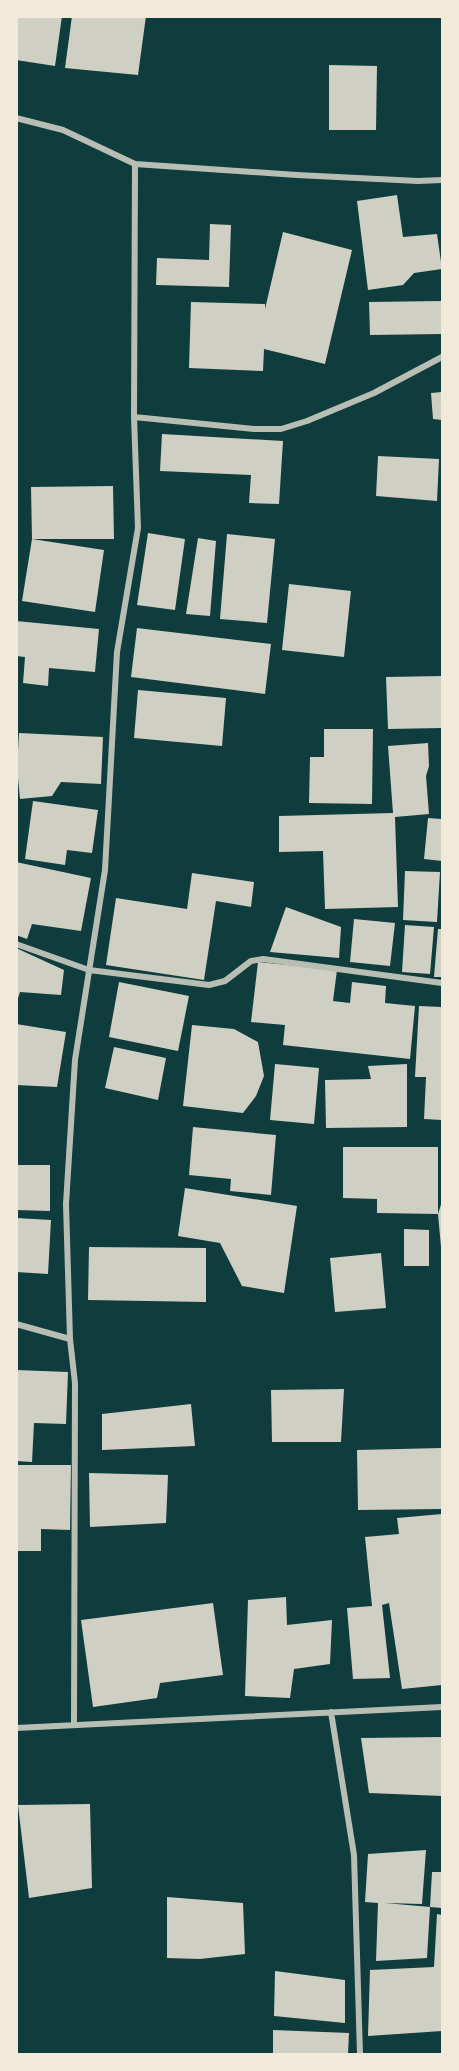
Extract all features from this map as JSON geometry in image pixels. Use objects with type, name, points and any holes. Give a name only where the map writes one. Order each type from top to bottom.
[{"type":"street","points":[[16,118],[63,130],[135,164],[297,175],[418,181],[442,180]]},
{"type":"street","points":[[74,1725],[75,1383],[70,1339],[66,1204],[75,1060],[105,870],[117,652],[138,528],[134,417],[135,164]]},
{"type":"street","points":[[134,417],[254,429],[281,429],[307,421],[374,393],[442,357]]},
{"type":"street","points":[[16,944],[89,970],[209,985],[225,981],[250,961],[263,959],[442,982]]},
{"type":"street","points":[[16,1324],[70,1339]]},
{"type":"street","points":[[16,1728],[442,1707]]},
{"type":"street","points":[[331,1712],[354,1855],[360,2055]]},
{"type":"building","points":[[16,16],[62,16],[55,66],[16,60]]},
{"type":"building","points":[[72,16],[146,16],[138,75],[65,68]]},
{"type":"building","points":[[329,65],[377,66],[376,130],[329,130]]},
{"type":"building","points":[[397,195],[403,237],[437,234],[442,269],[414,273],[403,285],[368,290],[357,201]]},
{"type":"building","points":[[210,224],[231,225],[229,287],[156,285],[157,258],[209,260]]},
{"type":"building","points":[[283,232],[352,250],[325,364],[264,349],[263,371],[189,368],[191,302],[265,304],[265,309]]},
{"type":"building","points":[[442,301],[442,334],[370,335],[369,302]]},
{"type":"building","points":[[442,392],[442,420],[433,419],[431,393]]},
{"type":"building","points":[[162,434],[283,441],[279,504],[249,503],[251,475],[160,471]]},
{"type":"building","points":[[378,456],[439,459],[437,501],[376,496]]},
{"type":"building","points":[[113,486],[114,539],[32,539],[31,487]]},
{"type":"building","points":[[148,533],[185,539],[175,610],[137,605]]},
{"type":"building","points":[[227,534],[275,539],[267,623],[220,619]]},
{"type":"building","points":[[198,538],[216,541],[210,616],[186,614]]},
{"type":"building","points":[[32,539],[104,550],[95,612],[22,601]]},
{"type":"building","points":[[289,584],[351,591],[344,657],[282,650]]},
{"type":"building","points":[[16,621],[99,629],[95,672],[49,668],[48,686],[23,683],[25,657],[16,656]]},
{"type":"building","points":[[137,628],[271,644],[265,694],[131,677]]},
{"type":"building","points":[[442,676],[442,728],[388,729],[386,677]]},
{"type":"building","points":[[138,690],[226,698],[222,746],[134,738]]},
{"type":"building","points":[[324,729],[373,729],[372,804],[309,803],[310,757],[324,757]]},
{"type":"building","points":[[19,733],[103,737],[101,784],[61,782],[52,796],[20,799],[17,768]]},
{"type":"building","points":[[428,743],[429,766],[426,776],[429,814],[395,817],[398,907],[325,909],[323,851],[279,852],[279,816],[393,813],[388,746]]},
{"type":"building","points":[[33,801],[98,810],[92,853],[67,850],[65,865],[25,859]]},
{"type":"building","points":[[428,818],[442,819],[442,861],[424,859]]},
{"type":"building","points":[[16,862],[91,878],[81,931],[32,924],[27,939],[16,935]]},
{"type":"building","points":[[405,871],[440,872],[437,922],[403,920]]},
{"type":"building","points":[[192,873],[254,882],[251,907],[216,901],[204,980],[106,965],[116,898],[187,909]]},
{"type":"building","points":[[286,907],[341,927],[339,958],[270,952]]},
{"type":"building","points":[[354,919],[395,923],[390,966],[350,962]]},
{"type":"building","points":[[405,925],[434,927],[430,974],[402,972]]},
{"type":"building","points":[[438,929],[442,929],[442,977],[434,977]]},
{"type":"building","points":[[16,948],[64,970],[61,995],[20,992],[16,1004]]},
{"type":"building","points":[[258,962],[337,970],[333,1001],[350,1003],[352,982],[386,986],[385,1003],[415,1006],[410,1059],[283,1045],[285,1025],[251,1022]]},
{"type":"building","points":[[119,982],[189,996],[178,1051],[109,1037]]},
{"type":"building","points":[[419,1006],[442,1007],[442,1120],[424,1119],[426,1077],[415,1077]]},
{"type":"building","points":[[16,1024],[66,1032],[57,1087],[16,1085]]},
{"type":"building","points":[[192,1025],[234,1029],[258,1042],[264,1076],[256,1096],[243,1113],[183,1106]]},
{"type":"building","points":[[114,1047],[166,1058],[158,1100],[105,1088]]},
{"type":"building","points":[[275,1064],[319,1068],[314,1124],[270,1120]]},
{"type":"building","points":[[407,1064],[407,1127],[326,1128],[325,1080],[371,1079],[368,1066]]},
{"type":"building","points":[[193,1127],[276,1135],[271,1195],[230,1191],[231,1179],[189,1175]]},
{"type":"building","points":[[343,1147],[438,1147],[438,1214],[377,1213],[377,1199],[343,1198]]},
{"type":"building","points":[[16,1165],[50,1165],[50,1211],[16,1210]]},
{"type":"building","points":[[185,1188],[297,1206],[284,1293],[242,1286],[220,1243],[178,1236]]},
{"type":"building","points":[[442,1201],[442,1247],[441,1247],[438,1214]]},
{"type":"building","points":[[16,1218],[51,1220],[48,1274],[16,1272]]},
{"type":"building","points":[[404,1229],[429,1230],[429,1266],[404,1266]]},
{"type":"building","points":[[89,1247],[206,1248],[206,1302],[88,1300]]},
{"type":"building","points":[[381,1253],[386,1308],[335,1312],[330,1258]]},
{"type":"building","points":[[16,1370],[68,1372],[66,1424],[34,1423],[32,1462],[16,1461]]},
{"type":"building","points":[[344,1389],[341,1442],[272,1442],[271,1390]]},
{"type":"building","points":[[191,1404],[195,1446],[102,1450],[102,1414]]},
{"type":"building","points":[[442,1448],[442,1509],[358,1510],[357,1450]]},
{"type":"building","points":[[16,1465],[71,1465],[70,1530],[41,1529],[41,1551],[16,1551]]},
{"type":"building","points":[[89,1473],[168,1475],[166,1523],[90,1527]]},
{"type":"building","points":[[442,1514],[442,1685],[402,1689],[389,1603],[382,1605],[390,1678],[353,1679],[347,1608],[372,1606],[365,1537],[399,1534],[397,1518]]},
{"type":"building","points":[[286,1597],[287,1625],[332,1620],[330,1664],[294,1669],[290,1698],[245,1696],[248,1600]]},
{"type":"building","points":[[213,1603],[223,1675],[160,1683],[157,1698],[93,1707],[81,1620]]},
{"type":"building","points":[[442,1737],[442,1796],[369,1793],[361,1738]]},
{"type":"building","points":[[90,1804],[92,1888],[29,1898],[18,1805]]},
{"type":"building","points":[[426,1850],[422,1904],[385,1903],[430,1907],[427,1958],[376,1961],[378,1903],[365,1902],[368,1854]]},
{"type":"building","points":[[432,1872],[442,1872],[442,1908],[430,1907]]},
{"type":"building","points":[[167,1897],[243,1903],[245,1954],[200,1959],[167,1958]]},
{"type":"building","points":[[437,1914],[442,1915],[442,2031],[368,2036],[370,1970],[434,1967]]},
{"type":"building","points":[[275,1971],[345,1980],[345,2023],[274,2016]]},
{"type":"building","points":[[273,2030],[349,2033],[348,2054],[273,2054]]}]
